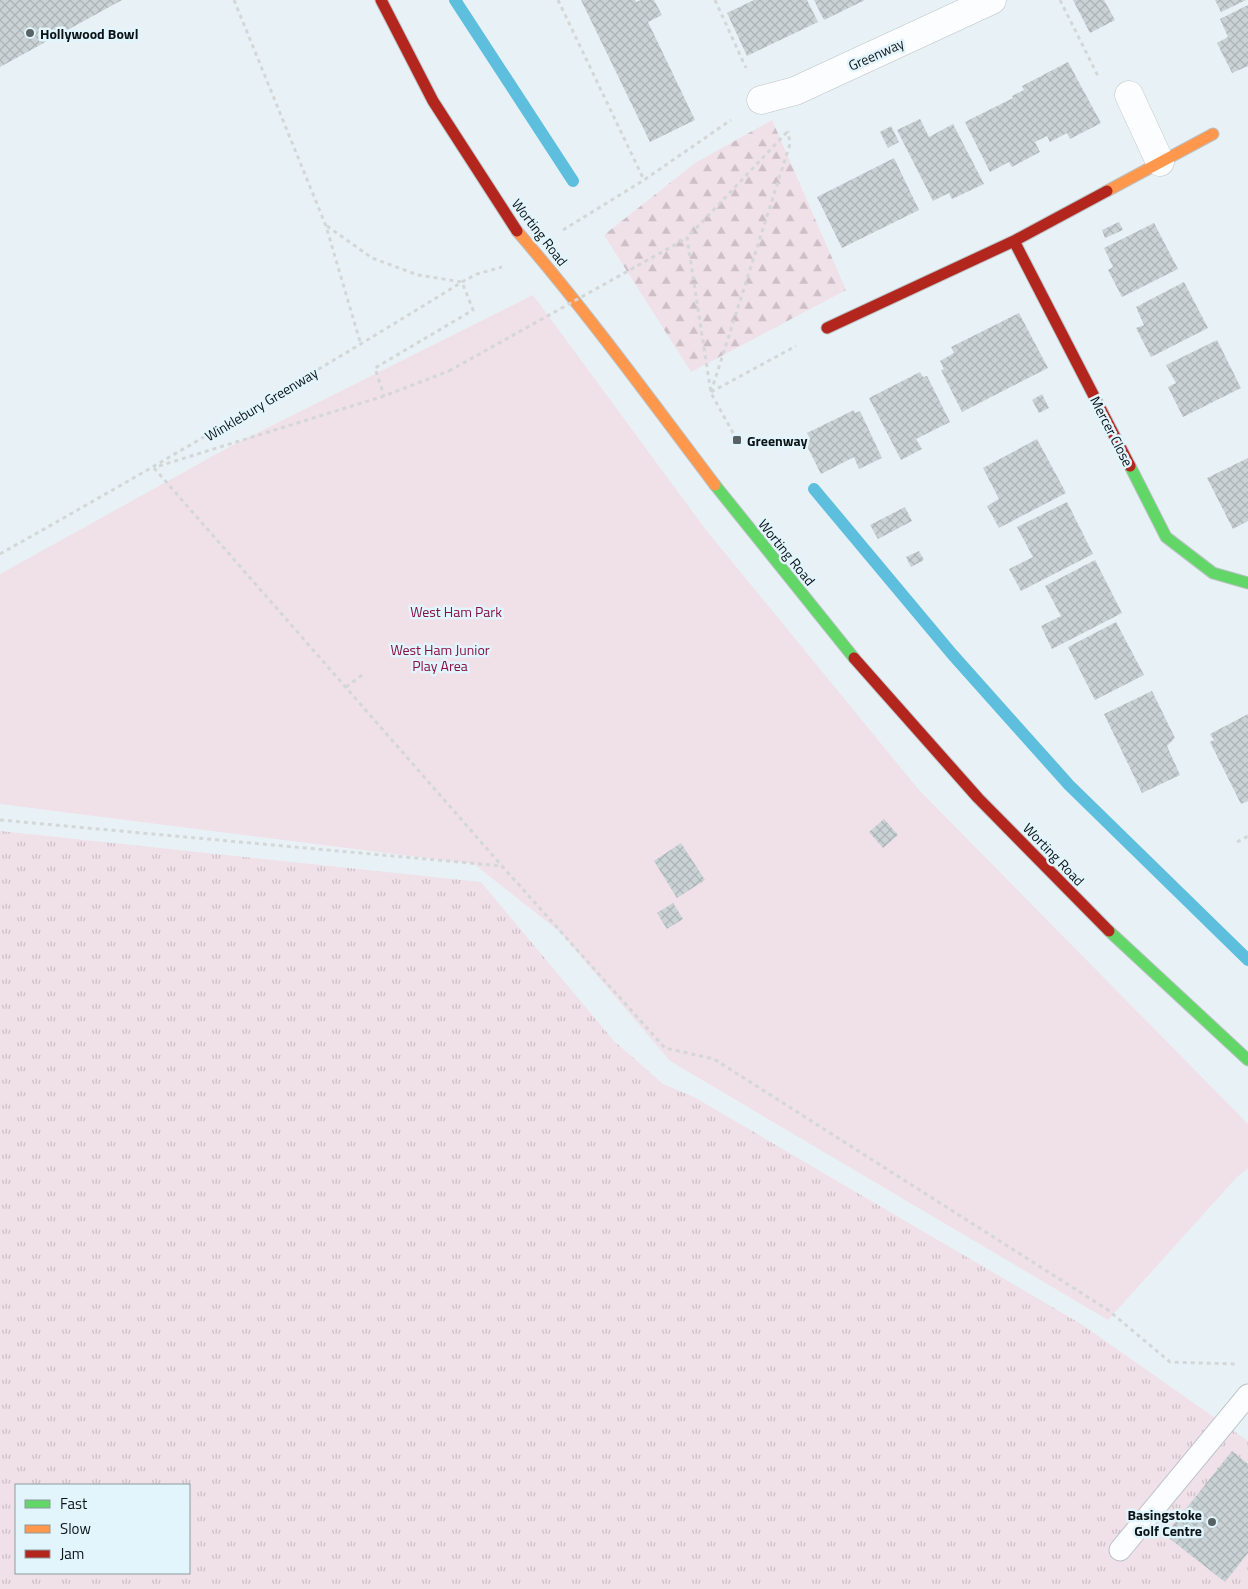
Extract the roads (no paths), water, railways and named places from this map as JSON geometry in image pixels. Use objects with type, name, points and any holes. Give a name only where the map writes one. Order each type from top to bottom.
[{"type":"main road","name":"Worting Road","points":[[381,0],[433,102],[516,230],[553,273],[611,347],[728,503],[852,655],[978,798],[1040,862],[1110,932],[1248,1060]]},
{"type":"main road","points":[[828,328],[1014,241],[1213,134]]},
{"type":"main road","name":"Mercer Close","points":[[1014,241],[1166,537],[1214,573],[1248,583]]},
{"type":"street","name":"Greenway","points":[[761,100],[795,91],[992,0]]},
{"type":"street","points":[[1129,96],[1160,162]]},
{"type":"lane","points":[[1120,1550],[1248,1395]]},
{"type":"waterway","points":[[455,0],[573,181]]},
{"type":"waterway","points":[[814,489],[952,654],[1069,785],[1248,960]]},
{"type":"place","name":"Hollywood Bowl","points":[[30,33]]},
{"type":"place","name":"Greenway","points":[[737,440]]},
{"type":"place","name":"Basingstoke Golf Centre","points":[[1212,1522]]},
{"type":"park label","name":"West Ham Park","points":[[456,611]]},
{"type":"park label","name":"West Ham Junior Play Area","points":[[440,658]]}]
